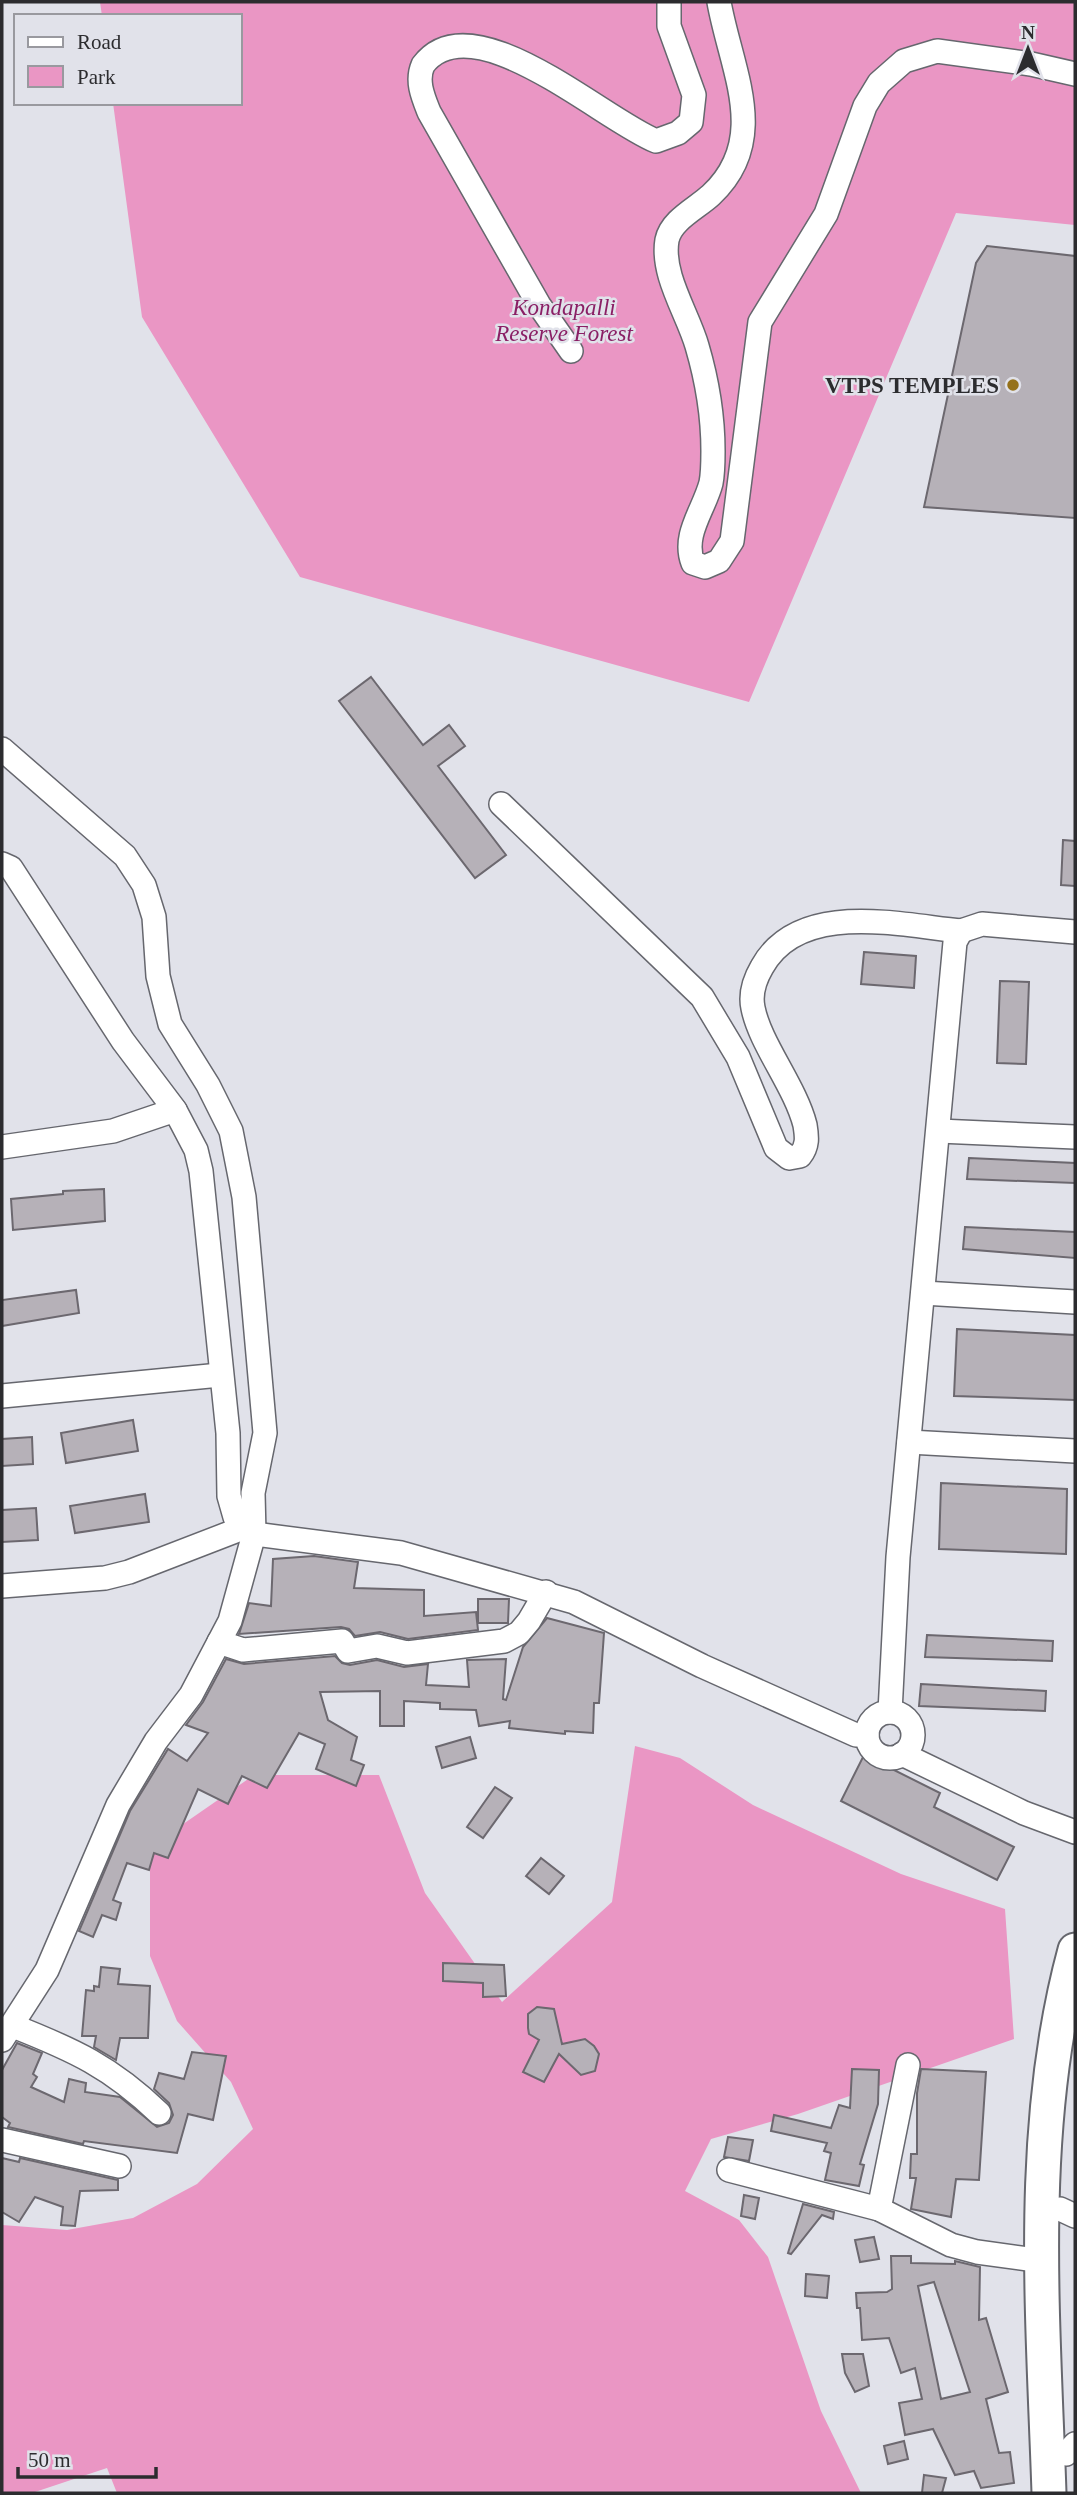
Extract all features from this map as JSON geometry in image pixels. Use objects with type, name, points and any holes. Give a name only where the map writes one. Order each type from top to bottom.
[{"type":"highway","points":[[1068,2493],[1071,2449],[1068,2213],[1053,2059],[1075,1950]]},
{"type":"highway","points":[[1049,2493],[1043,2261],[1057,2113],[1075,2051]]},
{"type":"street","points":[[571,351],[539,305],[429,112],[420,88],[422,68],[436,44],[464,31],[506,37],[580,84],[641,135],[656,141],[678,133],[691,122],[694,95],[669,26],[669,2]]},
{"type":"street","points":[[719,2],[743,106],[742,146],[728,179],[677,222],[667,237],[666,257],[697,344],[709,396],[713,451],[711,481],[690,535],[688,550],[693,563],[705,566],[719,561],[732,541],[760,322],[826,214],[865,106],[879,83],[904,61],[937,51],[1075,74]]},
{"type":"street","points":[[2,749],[125,856],[144,885],[154,917],[158,976],[170,1024],[231,1131],[244,1198],[264,1433],[249,1531],[230,1621],[191,1695],[156,1741],[118,1805],[47,1970],[7,2033],[72,2049],[126,2082],[159,2113]]},
{"type":"street","points":[[501,804],[702,997],[738,1057],[771,1139],[781,1155],[789,1158],[800,1156],[804,1151],[807,1141],[805,1125],[752,1007],[756,977],[768,954],[784,941],[802,933],[845,922],[961,931],[982,924],[1075,932]]},
{"type":"street","points":[[2,864],[11,869],[123,1041],[174,1110],[197,1150],[228,1433],[229,1496],[235,1517],[249,1531]]},
{"type":"street","points":[[890,1712],[898,1557],[955,942],[961,931]]},
{"type":"street","points":[[2,1147],[113,1131],[174,1110]]},
{"type":"street","points":[[939,1132],[1075,1137]]},
{"type":"street","points":[[923,1293],[1075,1301]]},
{"type":"street","points":[[2,1396],[220,1375]]},
{"type":"street","points":[[909,1442],[1075,1451]]},
{"type":"street","points":[[2,1586],[117,1575],[249,1531],[401,1553],[574,1602],[762,1693],[856,1735],[867,1735]]},
{"type":"street","points":[[219,1642],[243,1650],[342,1641],[348,1651],[377,1646],[407,1653],[504,1641],[519,1633],[546,1592]]},
{"type":"street","points":[[902,1754],[912,1742],[911,1727],[901,1715],[890,1712],[872,1721],[867,1735],[869,1743],[879,1755],[887,1757],[902,1754],[1024,1813],[1075,1832]]},
{"type":"street","points":[[879,2209],[908,2065]]},
{"type":"street","points":[[2,2140],[119,2166]]},
{"type":"street","points":[[729,2170],[879,2209],[951,2245],[977,2252],[1043,2261]]},
{"type":"green space","name":"Kondapalli Reserve Forest","points":[[100,2],[1075,2],[1075,225],[956,213],[749,702],[300,577],[142,317],[113,105],[242,105],[242,14],[102,14]]},
{"type":"green space","points":[[635,1746],[680,1758],[753,1805],[901,1874],[1005,1909],[1014,2039],[798,2114],[711,2139],[685,2191],[739,2220],[768,2257],[821,2411],[861,2493],[117,2493],[107,2468],[32,2493],[2,2493],[2,2225],[67,2230],[133,2218],[197,2184],[253,2129],[231,2082],[177,2021],[150,1956],[150,1847],[254,1775],[379,1775],[425,1893],[502,2002],[612,1902]]},
{"type":"building","name":"VTPS TEMPLES","points":[[987,246],[1075,256],[1075,518],[924,507],[976,263]]},
{"type":"building","points":[[371,677],[423,745],[449,725],[465,746],[438,766],[506,855],[475,878],[339,701]]},
{"type":"building","points":[[1063,840],[1075,841],[1075,886],[1061,885]]},
{"type":"building","points":[[864,952],[916,956],[914,988],[861,984]]},
{"type":"building","points":[[1000,981],[1029,982],[1026,1064],[997,1063]]},
{"type":"building","points":[[969,1158],[1075,1163],[1075,1183],[967,1179]]},
{"type":"building","points":[[104,1189],[105,1221],[13,1230],[11,1199],[63,1194],[63,1191]]},
{"type":"building","points":[[965,1227],[1075,1232],[1075,1258],[963,1249]]},
{"type":"building","points":[[76,1290],[79,1313],[2,1326],[2,1300]]},
{"type":"building","points":[[957,1329],[1075,1335],[1075,1400],[954,1396]]},
{"type":"building","points":[[133,1420],[138,1451],[66,1463],[61,1433]]},
{"type":"building","points":[[32,1437],[33,1464],[2,1466],[2,1439]]},
{"type":"building","points":[[941,1483],[1067,1489],[1066,1554],[939,1549]]},
{"type":"building","points":[[145,1494],[149,1522],[75,1533],[70,1506]]},
{"type":"building","points":[[36,1508],[38,1540],[2,1542],[2,1510]]},
{"type":"building","points":[[314,1556],[358,1562],[354,1588],[424,1590],[424,1616],[476,1612],[478,1630],[408,1639],[380,1632],[355,1636],[349,1629],[341,1627],[239,1634],[249,1603],[271,1606],[273,1559]]},
{"type":"building","points":[[478,1599],[509,1599],[508,1623],[478,1623]]},
{"type":"building","points":[[547,1618],[604,1633],[599,1703],[594,1703],[593,1733],[565,1731],[565,1734],[509,1728],[510,1721],[479,1726],[476,1710],[440,1709],[440,1703],[404,1701],[404,1726],[380,1726],[380,1691],[320,1692],[328,1720],[357,1737],[351,1760],[364,1765],[356,1786],[316,1769],[325,1744],[299,1733],[267,1788],[242,1776],[228,1804],[198,1789],[168,1858],[154,1853],[149,1870],[127,1863],[113,1900],[121,1903],[116,1920],[102,1915],[93,1937],[79,1931],[130,1811],[168,1749],[187,1761],[208,1733],[186,1725],[203,1702],[226,1659],[244,1664],[335,1656],[342,1663],[350,1665],[377,1660],[404,1667],[428,1664],[426,1685],[469,1687],[467,1660],[506,1659],[503,1699],[506,1700],[523,1647]]},
{"type":"building","points":[[927,1635],[1053,1641],[1052,1661],[925,1657]]},
{"type":"building","points":[[921,1684],[1046,1691],[1045,1711],[919,1706]]},
{"type":"building","points":[[470,1737],[476,1758],[442,1768],[436,1747]]},
{"type":"building","points":[[864,1755],[940,1793],[934,1807],[1014,1847],[997,1880],[841,1801]]},
{"type":"building","points":[[495,1787],[512,1798],[483,1838],[467,1827]]},
{"type":"building","points":[[541,1858],[564,1876],[549,1894],[526,1876]]},
{"type":"building","points":[[443,1963],[504,1965],[506,1996],[483,1997],[483,1983],[443,1981]]},
{"type":"building","points":[[101,1967],[120,1969],[118,1984],[150,1986],[148,2038],[120,2038],[116,2060],[94,2047],[96,2036],[82,2036],[86,1990],[94,1991],[94,1986],[99,1987]]},
{"type":"building","points":[[537,2007],[554,2009],[562,2044],[585,2039],[594,2046],[599,2054],[595,2071],[581,2075],[559,2054],[544,2082],[523,2072],[539,2040],[529,2034],[528,2028],[528,2014]]},
{"type":"building","points":[[17,2043],[42,2053],[33,2074],[37,2077],[31,2087],[64,2102],[69,2079],[86,2083],[85,2092],[120,2097],[157,2127],[169,2123],[173,2115],[169,2103],[154,2089],[159,2073],[184,2079],[192,2052],[226,2056],[213,2120],[188,2114],[177,2153],[84,2141],[83,2144],[8,2127],[10,2123],[2,2117],[2,2070]]},
{"type":"building","points":[[852,2069],[879,2070],[878,2104],[860,2164],[864,2165],[859,2186],[825,2180],[831,2153],[824,2151],[827,2143],[771,2131],[774,2115],[831,2128],[839,2105],[850,2108]]},
{"type":"building","points":[[921,2069],[986,2072],[979,2180],[956,2179],[951,2217],[911,2209],[916,2178],[910,2178],[911,2154],[917,2154],[917,2093]]},
{"type":"building","points":[[728,2137],[753,2140],[749,2161],[724,2157]]},
{"type":"building","points":[[2,2158],[19,2162],[20,2158],[118,2180],[118,2190],[80,2191],[75,2226],[61,2225],[63,2207],[35,2197],[19,2222],[2,2212]]},
{"type":"building","points":[[744,2195],[759,2198],[755,2219],[741,2216]]},
{"type":"building","points":[[803,2204],[834,2212],[833,2219],[822,2215],[791,2254],[788,2253]]},
{"type":"building","points":[[874,2237],[879,2259],[860,2262],[855,2240]]},
{"type":"building","points":[[891,2256],[911,2256],[911,2263],[955,2264],[955,2261],[980,2267],[979,2320],[986,2318],[1008,2392],[986,2399],[999,2453],[1010,2452],[1014,2483],[981,2488],[974,2471],[955,2475],[933,2429],[905,2435],[899,2403],[922,2399],[915,2368],[901,2373],[889,2338],[862,2340],[860,2308],[857,2308],[856,2293],[887,2292],[892,2289]],"holes":[[[934,2282],[970,2392],[941,2399],[918,2286]]]},
{"type":"building","points":[[806,2274],[829,2276],[827,2298],[805,2296]]},
{"type":"building","points":[[842,2354],[863,2354],[869,2386],[855,2392],[845,2373]]},
{"type":"building","points":[[904,2441],[908,2459],[888,2464],[884,2446]]},
{"type":"building","points":[[924,2475],[946,2478],[942,2493],[922,2493]]},
{"type":"place","name":"VTPS TEMPLES","points":[[1013,385]]}]
